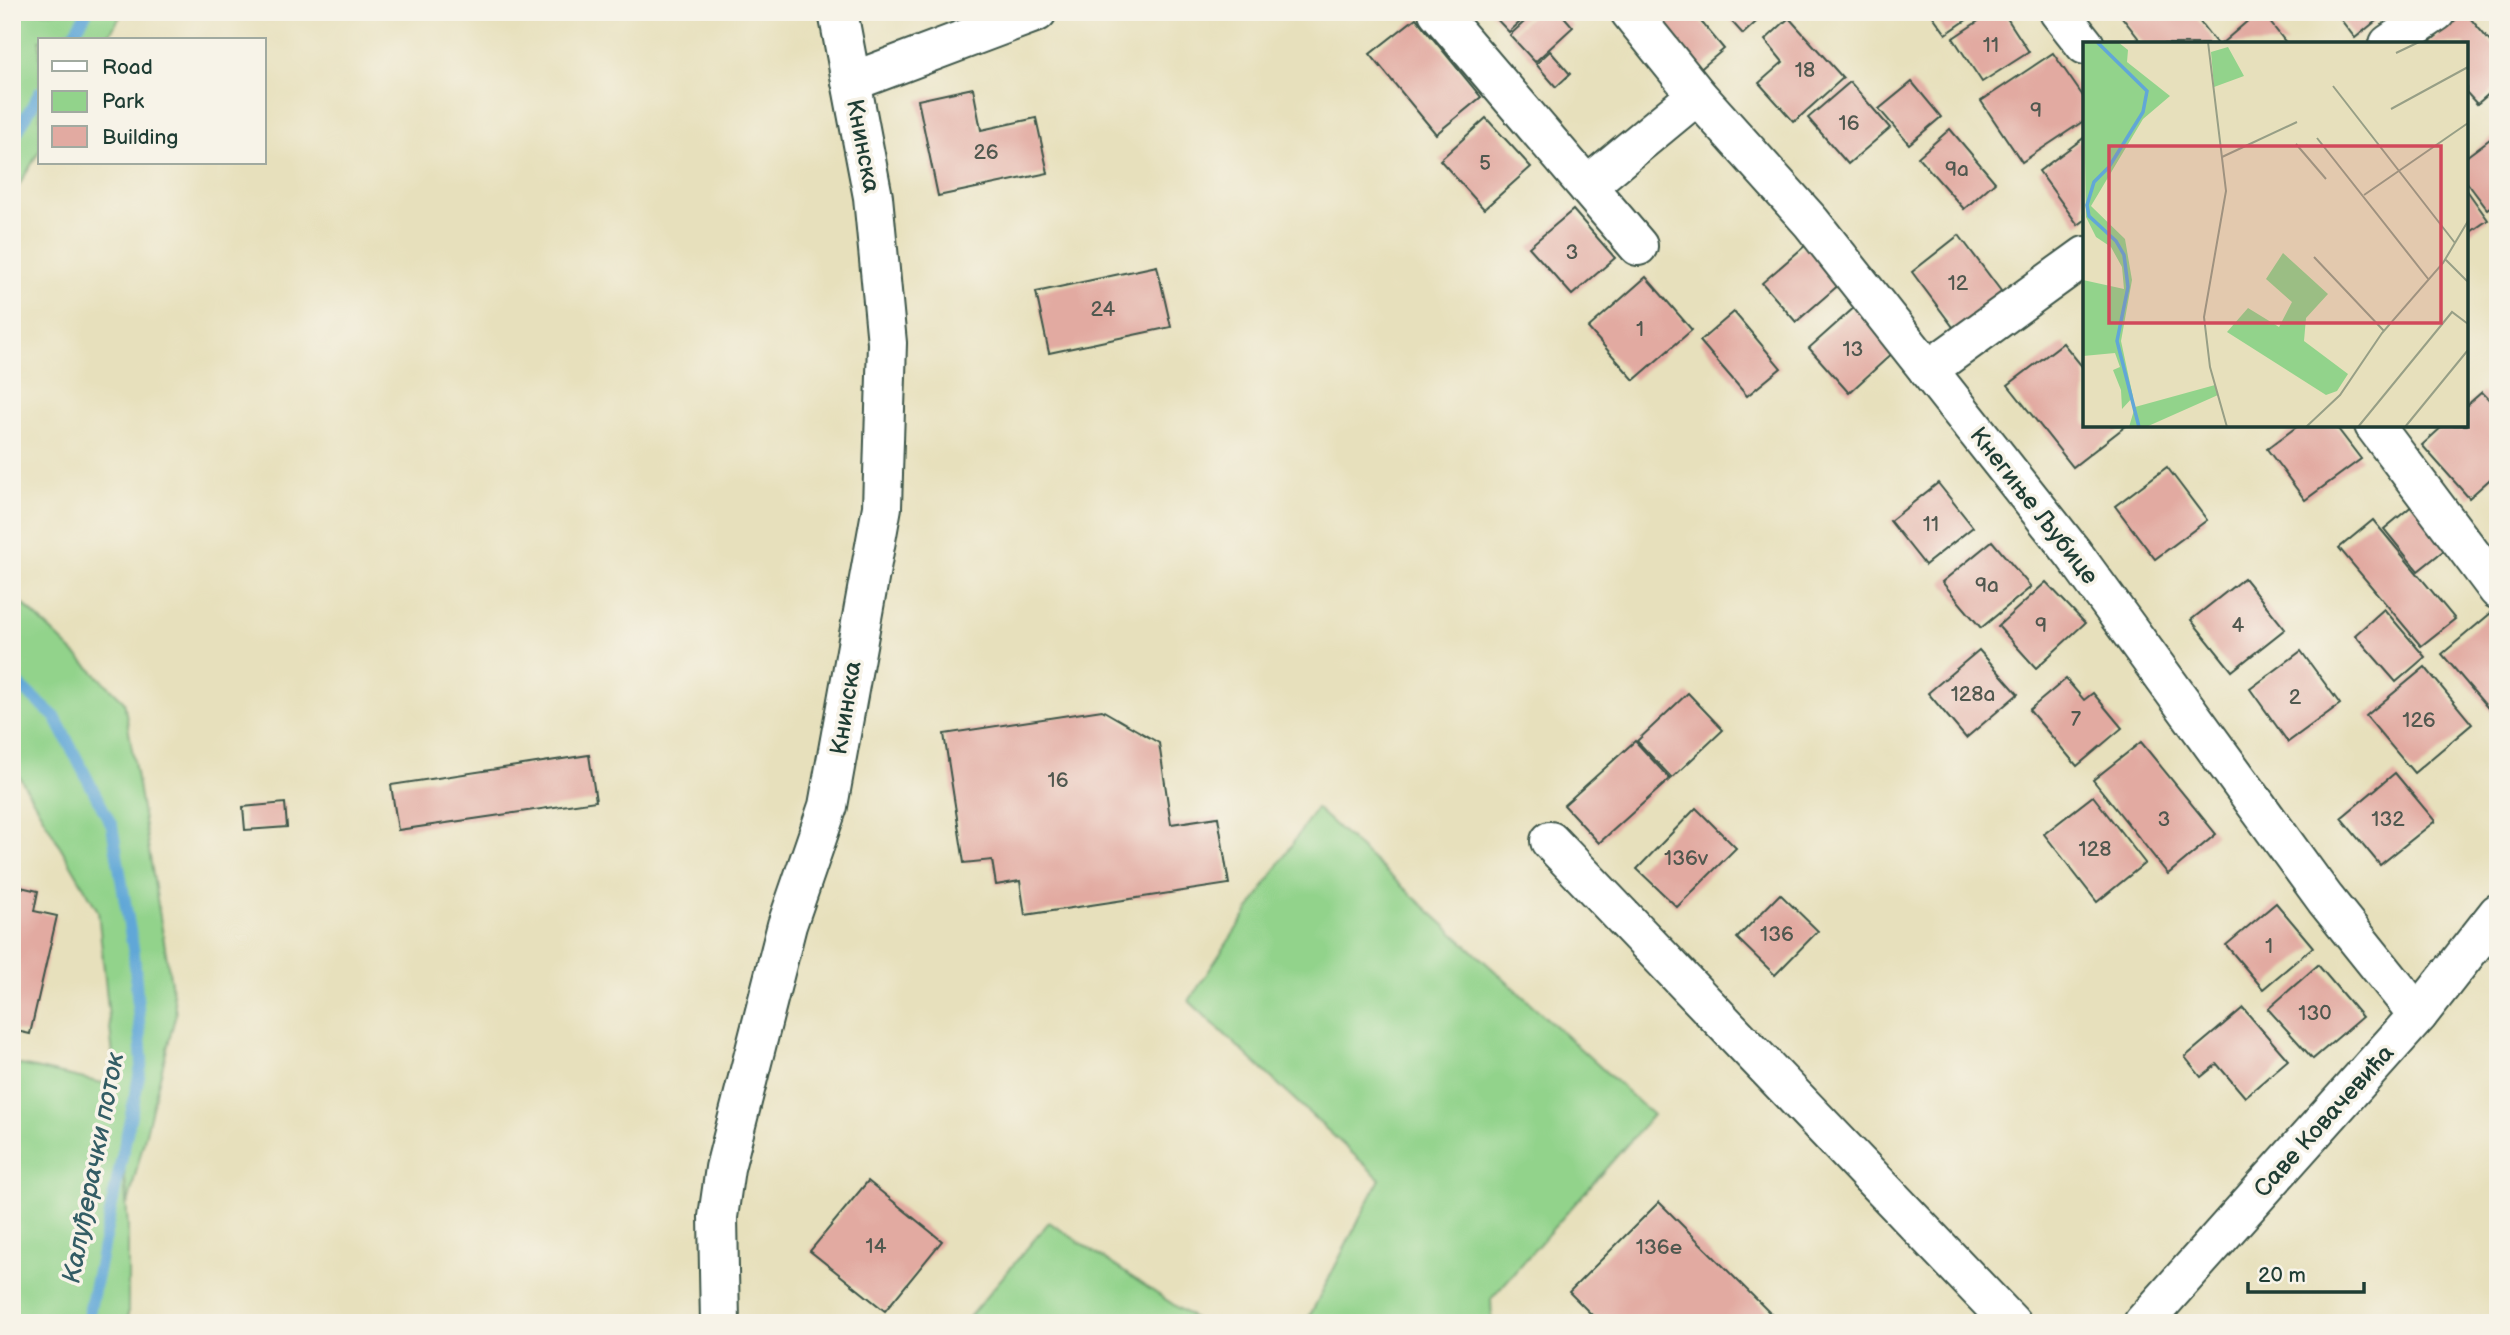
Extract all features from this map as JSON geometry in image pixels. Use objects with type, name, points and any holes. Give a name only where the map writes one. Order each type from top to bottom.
[{"type":"street","name":"Книнска","points":[[720,1323],[718,1217],[725,1168],[787,925],[828,806],[882,507],[887,343],[873,197],[838,12]]},
{"type":"street","points":[[851,82],[1037,12]]},
{"type":"street","points":[[1438,12],[1639,246]]},
{"type":"street","name":"Кнегиње Љубице","points":[[1630,12],[1697,94],[1811,222],[2073,553],[2325,899],[2418,1015]]},
{"type":"street","points":[[2059,12],[2083,42]]},
{"type":"street","points":[[2392,42],[2436,12]]},
{"type":"street","points":[[1587,186],[1697,94]]},
{"type":"street","points":[[1928,370],[2083,257]]},
{"type":"street","points":[[2376,427],[2498,590]]},
{"type":"street","points":[[1550,841],[2011,1323]]},
{"type":"street","name":"Саве Ковачевића","points":[[2143,1323],[2418,1015],[2498,913]]},
{"type":"green space","points":[[12,12],[123,12],[107,38],[38,38],[38,153],[12,197]]},
{"type":"green space","points":[[12,593],[124,701],[176,1013],[128,1204],[122,1152],[128,1226],[128,1323],[12,1323],[12,1063],[116,1086],[98,911],[12,764]]},
{"type":"green space","points":[[1316,808],[1653,1115],[1491,1299],[1492,1323],[1306,1323],[1380,1179],[1189,1001]]},
{"type":"green space","points":[[1049,1222],[1201,1323],[964,1323]]},
{"type":"building","points":[[1490,12],[1531,12],[1509,32]]},
{"type":"building","points":[[1535,12],[1560,12],[1573,27],[1535,62],[1510,35]]},
{"type":"building","points":[[1649,12],[1693,12],[1724,49],[1697,72]]},
{"type":"building","points":[[1723,12],[1767,12],[1743,34]]},
{"type":"building","points":[[1930,12],[1978,12],[1946,34]]},
{"type":"building","points":[[1992,12],[2003,12],[2029,52],[1982,82],[1953,38]]},
{"type":"building","points":[[2118,12],[2192,12],[2215,42],[2141,42]]},
{"type":"building","points":[[2258,12],[2262,12],[2285,42],[2223,42]]},
{"type":"building","points":[[2335,12],[2387,12],[2355,38]]},
{"type":"building","points":[[2465,12],[2498,51],[2498,86],[2477,104],[2468,94],[2468,42],[2429,42]]},
{"type":"building","points":[[1416,18],[1481,97],[1436,134],[1370,54]]},
{"type":"building","points":[[1789,18],[1843,78],[1794,122],[1759,83],[1783,62],[1765,40]]},
{"type":"building","points":[[1550,51],[1570,74],[1556,87],[1536,64]]},
{"type":"building","points":[[2053,53],[2083,96],[2083,121],[2022,162],[1981,101]]},
{"type":"building","points":[[1850,82],[1890,128],[1848,164],[1808,118]]},
{"type":"building","points":[[1912,82],[1941,117],[1909,144],[1879,109]]},
{"type":"building","points":[[973,88],[981,130],[1036,118],[1048,173],[938,196],[918,100]]},
{"type":"building","points":[[1486,118],[1531,167],[1484,209],[1440,160]]},
{"type":"building","points":[[1950,129],[1995,182],[1964,209],[1918,157]]},
{"type":"building","points":[[2498,133],[2498,201],[2487,209],[2468,184],[2468,156]]},
{"type":"building","points":[[2083,138],[2083,221],[2078,225],[2039,171]]},
{"type":"building","points":[[2468,192],[2488,220],[2468,234]]},
{"type":"building","points":[[1573,210],[1615,258],[1572,295],[1529,247]]},
{"type":"building","points":[[1959,235],[2004,295],[1956,331],[1912,272]]},
{"type":"building","points":[[1807,244],[1841,283],[1796,322],[1762,283]]},
{"type":"building","points":[[1157,266],[1171,327],[1049,353],[1036,292]]},
{"type":"building","points":[[1646,277],[1692,330],[1634,380],[1588,328]]},
{"type":"building","points":[[1856,306],[1896,350],[1849,393],[1809,348]]},
{"type":"building","points":[[1734,312],[1781,368],[1747,396],[1700,341]]},
{"type":"building","points":[[2063,343],[2083,368],[2083,427],[2124,427],[2073,467],[2008,385]]},
{"type":"building","points":[[2482,392],[2498,409],[2498,472],[2469,498],[2422,445],[2442,427],[2468,427],[2468,404]]},
{"type":"building","points":[[2296,427],[2337,427],[2361,459],[2305,500],[2267,449]]},
{"type":"building","points":[[2167,467],[2207,520],[2155,559],[2115,506]]},
{"type":"building","points":[[1938,483],[1973,527],[1925,565],[1890,521]]},
{"type":"building","points":[[2419,500],[2453,543],[2418,571],[2384,529]]},
{"type":"building","points":[[2373,520],[2455,619],[2421,646],[2339,548]]},
{"type":"building","points":[[1992,541],[2031,587],[1981,628],[1942,582]]},
{"type":"building","points":[[2244,578],[2285,629],[2232,671],[2191,620]]},
{"type":"building","points":[[2046,582],[2085,623],[2036,668],[1998,626]]},
{"type":"building","points":[[2384,609],[2425,657],[2396,682],[2355,635]]},
{"type":"building","points":[[2491,613],[2498,621],[2498,720],[2442,654]]},
{"type":"building","points":[[1979,650],[2018,694],[1966,738],[1928,693]]},
{"type":"building","points":[[2301,651],[2340,704],[2288,742],[2250,689]]},
{"type":"building","points":[[2425,667],[2472,724],[2414,773],[2366,716]]},
{"type":"building","points":[[2066,679],[2084,700],[2093,693],[2122,728],[2077,766],[2029,710]]},
{"type":"building","points":[[1688,693],[1723,730],[1672,778],[1637,741]]},
{"type":"building","points":[[1102,710],[1159,743],[1171,824],[1218,817],[1229,884],[1025,915],[1020,881],[996,885],[992,860],[964,863],[944,734]]},
{"type":"building","points":[[1635,741],[1670,779],[1599,843],[1564,805]]},
{"type":"building","points":[[2141,742],[2216,834],[2168,874],[2093,780]]},
{"type":"building","points":[[589,755],[596,801],[398,830],[391,785]]},
{"type":"building","points":[[2395,773],[2435,821],[2380,865],[2341,818]]},
{"type":"building","points":[[2093,796],[2145,863],[2097,902],[2044,834]]},
{"type":"building","points":[[285,803],[287,827],[245,830],[243,807]]},
{"type":"building","points":[[1696,808],[1736,848],[1677,907],[1637,869]]},
{"type":"building","points":[[12,885],[38,891],[34,911],[57,916],[30,1034],[12,1030]]},
{"type":"building","points":[[1780,894],[1818,931],[1775,975],[1737,938]]},
{"type":"building","points":[[2276,903],[2313,947],[2263,989],[2226,945]]},
{"type":"building","points":[[2318,965],[2362,1017],[2313,1059],[2268,1009]]},
{"type":"building","points":[[2243,1008],[2288,1060],[2245,1097],[2217,1064],[2201,1077],[2185,1057]]},
{"type":"building","points":[[868,1181],[942,1241],[885,1311],[810,1251]]},
{"type":"building","points":[[1659,1202],[1780,1323],[1600,1323],[1569,1292]]},
{"type":"waterway","name":"Калуђерачки поток","points":[[71,38],[87,12]]},
{"type":"waterway","name":"Калуђерачки поток","points":[[12,141],[38,96]]},
{"type":"waterway","name":"Калуђерачки поток","points":[[12,679],[55,717],[112,826],[134,954],[142,1062],[87,1323]]}]
